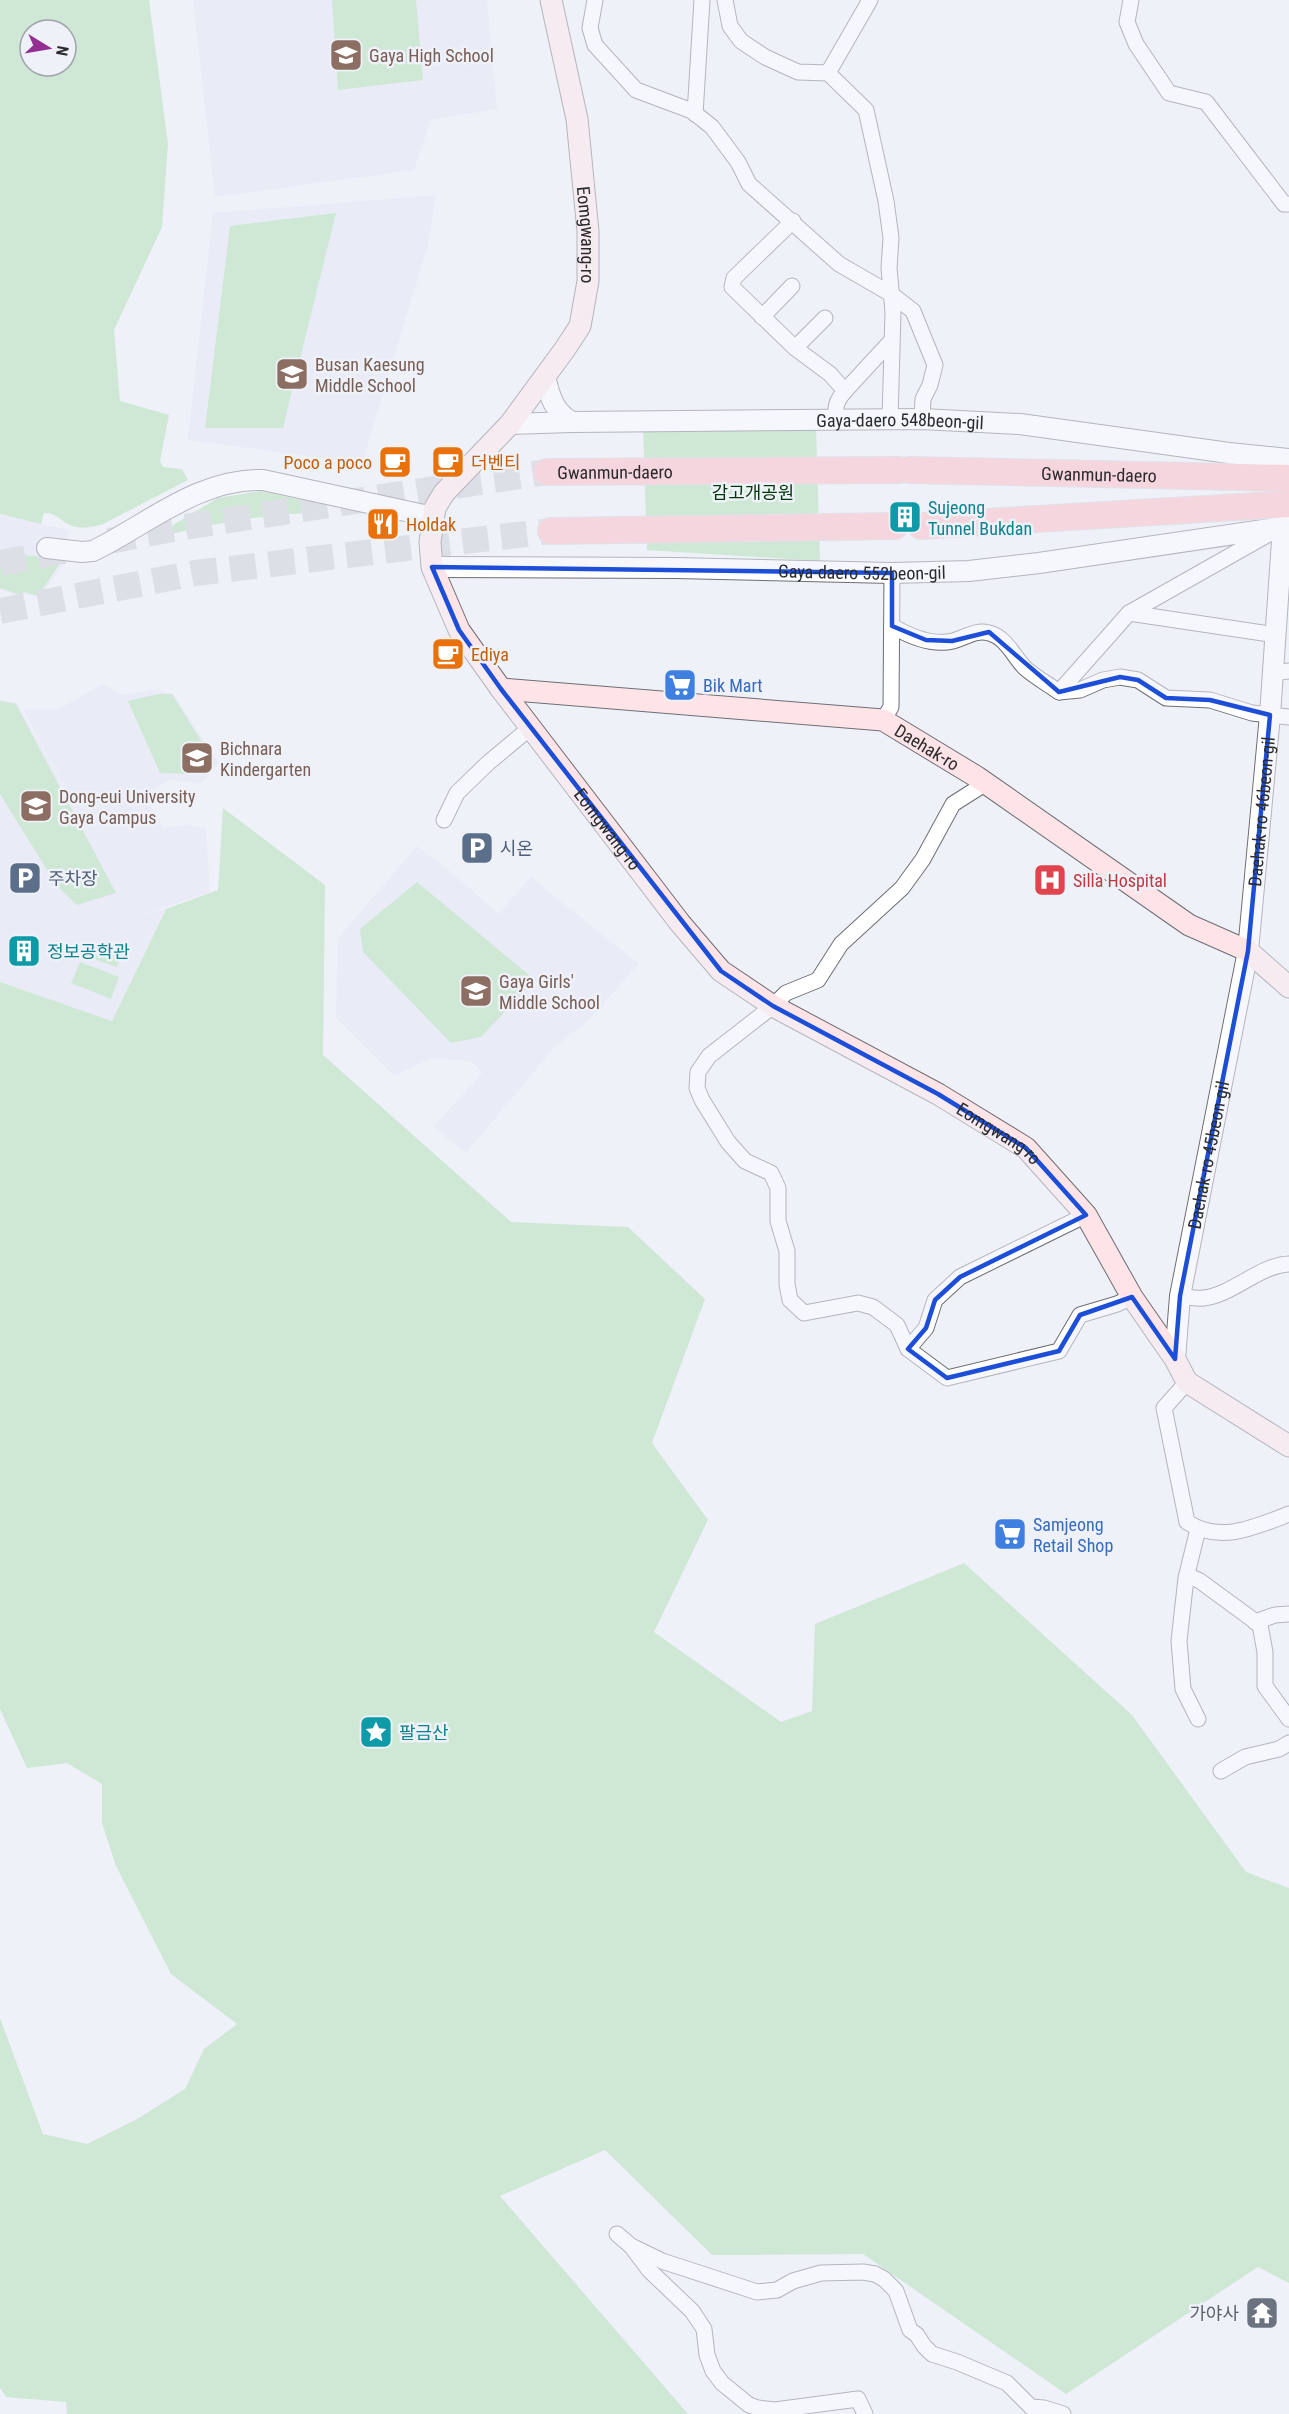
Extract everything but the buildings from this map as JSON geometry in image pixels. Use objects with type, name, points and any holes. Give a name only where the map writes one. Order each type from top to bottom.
[{"type":"highway","name":"Gwanmun-daero","points":[[547,472],[904,470],[1289,478]]},
{"type":"highway","name":"Gwanmun-daero","points":[[921,526],[1207,509],[1287,518]]},
{"type":"highway","points":[[551,531],[895,526]]},
{"type":"main road","name":"Eomgwang-ro","points":[[551,0],[577,119],[588,231],[588,281],[580,326],[510,424],[432,511],[432,567],[459,630],[530,728],[700,948],[721,971],[773,1006],[938,1094],[1026,1148],[1086,1215],[1132,1297],[1175,1359],[1187,1382]]},
{"type":"main road","name":"Daehak-ro","points":[[501,689],[883,720],[986,783],[1189,925],[1248,951],[1289,987]]},
{"type":"main road","points":[[1187,1382],[1289,1446]]},
{"type":"street","points":[[595,0],[590,28],[595,45],[636,90],[695,114],[712,127],[738,162],[749,184],[839,264],[891,294],[913,311],[935,365],[930,385],[922,399],[922,419]]},
{"type":"street","points":[[695,114],[702,0]]},
{"type":"street","points":[[726,0],[730,26],[741,41],[765,57],[798,72],[828,73],[866,110],[886,201],[891,238],[889,268],[892,340],[890,419]]},
{"type":"street","points":[[1131,0],[1127,22],[1136,44],[1169,93],[1206,102],[1284,204],[1289,204]]},
{"type":"street","points":[[828,73],[868,2]]},
{"type":"street","points":[[793,221],[734,278],[732,288],[795,348],[830,374],[845,391]]},
{"type":"street","points":[[762,317],[792,286]]},
{"type":"street","points":[[795,348],[825,318]]},
{"type":"street","points":[[836,419],[835,407],[838,399],[892,340]]},
{"type":"street","points":[[545,377],[551,402],[562,416],[573,422]]},
{"type":"street","name":"Gaya-daero 548beon-gil","points":[[510,424],[922,419],[1020,424],[1289,459]]},
{"type":"street","points":[[1199,475],[1289,468]]},
{"type":"street","points":[[48,542],[82,552],[93,551],[200,491],[249,480],[263,480],[432,511],[438,550],[447,558],[469,567]]},
{"type":"street","points":[[1059,692],[1129,613],[1287,518]]},
{"type":"street","name":"Gaya-daero 552beon-gil","points":[[432,567],[665,568],[892,573],[969,571],[1040,563],[1287,518]]},
{"type":"street","name":"Daehak-ro 46beon-gil","points":[[1248,951],[1279,716],[1281,672],[1275,635],[1283,605],[1287,518]]},
{"type":"street","points":[[883,720],[891,707],[892,573]]},
{"type":"street","points":[[1129,613],[1275,635]]},
{"type":"street","points":[[892,626],[926,640],[952,641],[971,633],[989,633],[1006,645],[1025,667],[1059,692],[1080,690],[1103,680],[1120,677],[1138,680],[1166,698],[1210,700],[1252,713],[1279,716]]},
{"type":"street","points":[[444,820],[457,793],[530,728]]},
{"type":"street","points":[[986,783],[953,804],[923,859],[902,888],[841,944],[818,980],[786,993],[773,1006],[709,1056],[698,1072],[697,1088],[705,1106],[728,1142],[745,1161],[771,1173],[778,1188],[778,1221],[787,1251],[787,1284],[790,1300],[804,1313],[858,1303],[873,1307],[897,1325],[908,1349],[947,1378],[1059,1351],[1080,1315],[1132,1297]]},
{"type":"street","name":"Daehak-ro 45beon-gil","points":[[1175,1359],[1180,1296],[1248,951]]},
{"type":"street","points":[[908,1349],[926,1328],[935,1300],[960,1277],[1086,1215]]},
{"type":"street","points":[[1180,1296],[1203,1298],[1215,1295],[1282,1264],[1289,1264]]},
{"type":"street","points":[[1187,1382],[1164,1408],[1187,1522],[1211,1533],[1243,1532],[1289,1514]]},
{"type":"street","points":[[1198,1529],[1187,1575],[1179,1641],[1183,1689],[1198,1719]]},
{"type":"street","points":[[1187,1575],[1200,1581],[1260,1625],[1265,1652],[1265,1686],[1289,1719]]},
{"type":"street","points":[[1255,1622],[1275,1615],[1289,1614]]},
{"type":"street","points":[[1221,1772],[1245,1757],[1280,1749],[1289,1743]]},
{"type":"street","points":[[617,2234],[631,2246],[662,2261],[757,2292],[777,2290],[793,2281],[821,2273],[875,2274],[896,2291],[910,2330],[932,2354],[1007,2383],[1031,2407],[1044,2408],[1063,2414]]},
{"type":"street","points":[[631,2246],[637,2258],[692,2311],[704,2329],[707,2355],[713,2371],[722,2383],[749,2405],[775,2410],[858,2399],[865,2414]]},
{"type":"highlighted area","points":[[432,567],[892,573],[892,626],[926,640],[952,641],[989,632],[1059,692],[1120,677],[1138,680],[1166,698],[1210,700],[1270,715],[1248,951],[1180,1296],[1175,1359],[1132,1297],[1080,1315],[1059,1351],[947,1378],[908,1349],[926,1328],[935,1300],[960,1277],[1086,1215],[1026,1148],[938,1094],[773,1006],[721,971],[501,689],[459,630]]},
{"type":"shaded area","name":"Gaya High School","points":[[193,0],[487,0],[497,109],[431,120],[414,170],[215,197]]},
{"type":"shaded area","name":"Busan Kaesung Middle School","points":[[436,195],[428,245],[363,460],[352,462],[188,440],[213,213]]},
{"type":"shaded area","points":[[0,515],[69,530],[64,564],[39,597],[25,594],[21,597],[0,590]]},
{"type":"shaded area","points":[[103,684],[121,695],[155,689],[174,695],[219,763],[201,783],[170,780],[143,795],[164,828],[185,825],[206,829],[210,892],[137,917],[165,909],[112,1021],[0,982],[0,700],[17,703],[106,865],[23,710],[59,709]]},
{"type":"shaded area","name":"Gaya Girls' Middle School","points":[[417,846],[455,875],[498,914],[531,877],[639,964],[588,1021],[554,1048],[466,1153],[433,1127],[482,1073],[471,1061],[432,1058],[394,1076],[336,1018],[338,938]]},
{"type":"green space","points":[[0,0],[149,0],[168,144],[162,227],[114,330],[120,401],[169,415],[160,461],[163,467],[182,469],[188,480],[103,524],[82,528],[74,527],[55,515],[44,513],[41,524],[0,514]]},
{"type":"green space","points":[[332,0],[416,0],[423,80],[338,90]]},
{"type":"green space","points":[[336,213],[283,428],[205,428],[230,226]]},
{"type":"green space","name":"감고개공원","points":[[816,427],[820,561],[647,550],[643,428]]},
{"type":"green space","points":[[261,491],[320,504],[325,507],[324,513],[280,515],[235,521],[148,540],[218,498]]},
{"type":"green space","points":[[0,553],[63,559],[38,596],[24,592],[21,595],[0,588]]},
{"type":"green space","points":[[159,694],[172,694],[215,763],[191,774],[160,773],[128,701]]},
{"type":"green space","points":[[0,701],[16,704],[116,893],[77,905],[57,886],[0,794]]},
{"type":"green space","points":[[223,808],[325,885],[323,1055],[511,1222],[628,1227],[705,1299],[652,1443],[708,1520],[654,1632],[781,1722],[812,1711],[815,1624],[964,1563],[1132,1715],[1246,1872],[1289,1888],[1289,2283],[1258,2267],[1066,2394],[863,2254],[712,2255],[605,2150],[500,2196],[688,2414],[67,2414],[66,2402],[6,2397],[0,2388],[0,2018],[43,2134],[87,2144],[137,2119],[185,2089],[204,2049],[237,2024],[171,1974],[116,1866],[102,1823],[102,1784],[67,1763],[27,1768],[0,1709],[0,982],[112,1021],[166,909],[218,890]]},
{"type":"green space","points":[[417,882],[535,980],[481,1037],[451,1043],[363,952],[360,929]]},
{"type":"green space","points":[[96,944],[122,953],[117,967],[91,958]]},
{"type":"green space","points":[[80,962],[119,977],[111,999],[71,983]]},
{"type":"tunnel","points":[[109,541],[184,527],[547,472]]},
{"type":"tunnel","points":[[0,611],[195,573],[551,531]]},
{"type":"tunnel","points":[[0,563],[73,549]]},
{"type":"place","name":"Gaya High School","points":[[346,55]]},
{"type":"place","name":"Busan Kaesung Middle School","points":[[292,374]]},
{"type":"place","name":"Poco a poco","points":[[395,462]]},
{"type":"place","name":"더벤티","points":[[448,462]]},
{"type":"place","name":"Sujeong Tunnel Bukdan","points":[[905,517]]},
{"type":"place","name":"Holdak","points":[[383,524]]},
{"type":"place","name":"Ediya","points":[[448,654]]},
{"type":"place","name":"Bik Mart","points":[[680,685]]},
{"type":"place","name":"Bichnara Kindergarten","points":[[197,758]]},
{"type":"place","name":"Dong-eui University Gaya Campus","points":[[36,806]]},
{"type":"place","name":"시온","points":[[477,848]]},
{"type":"place","name":"주차장","points":[[25,878]]},
{"type":"place","name":"Silla Hospital","points":[[1050,880]]},
{"type":"place","name":"정보공학관","points":[[24,951]]},
{"type":"place","name":"Gaya Girls' Middle School","points":[[476,991]]},
{"type":"place","name":"Samjeong Retail Shop","points":[[1010,1534]]},
{"type":"place","name":"팔금산","points":[[376,1732]]},
{"type":"place","name":"가야사","points":[[1262,2313]]}]
